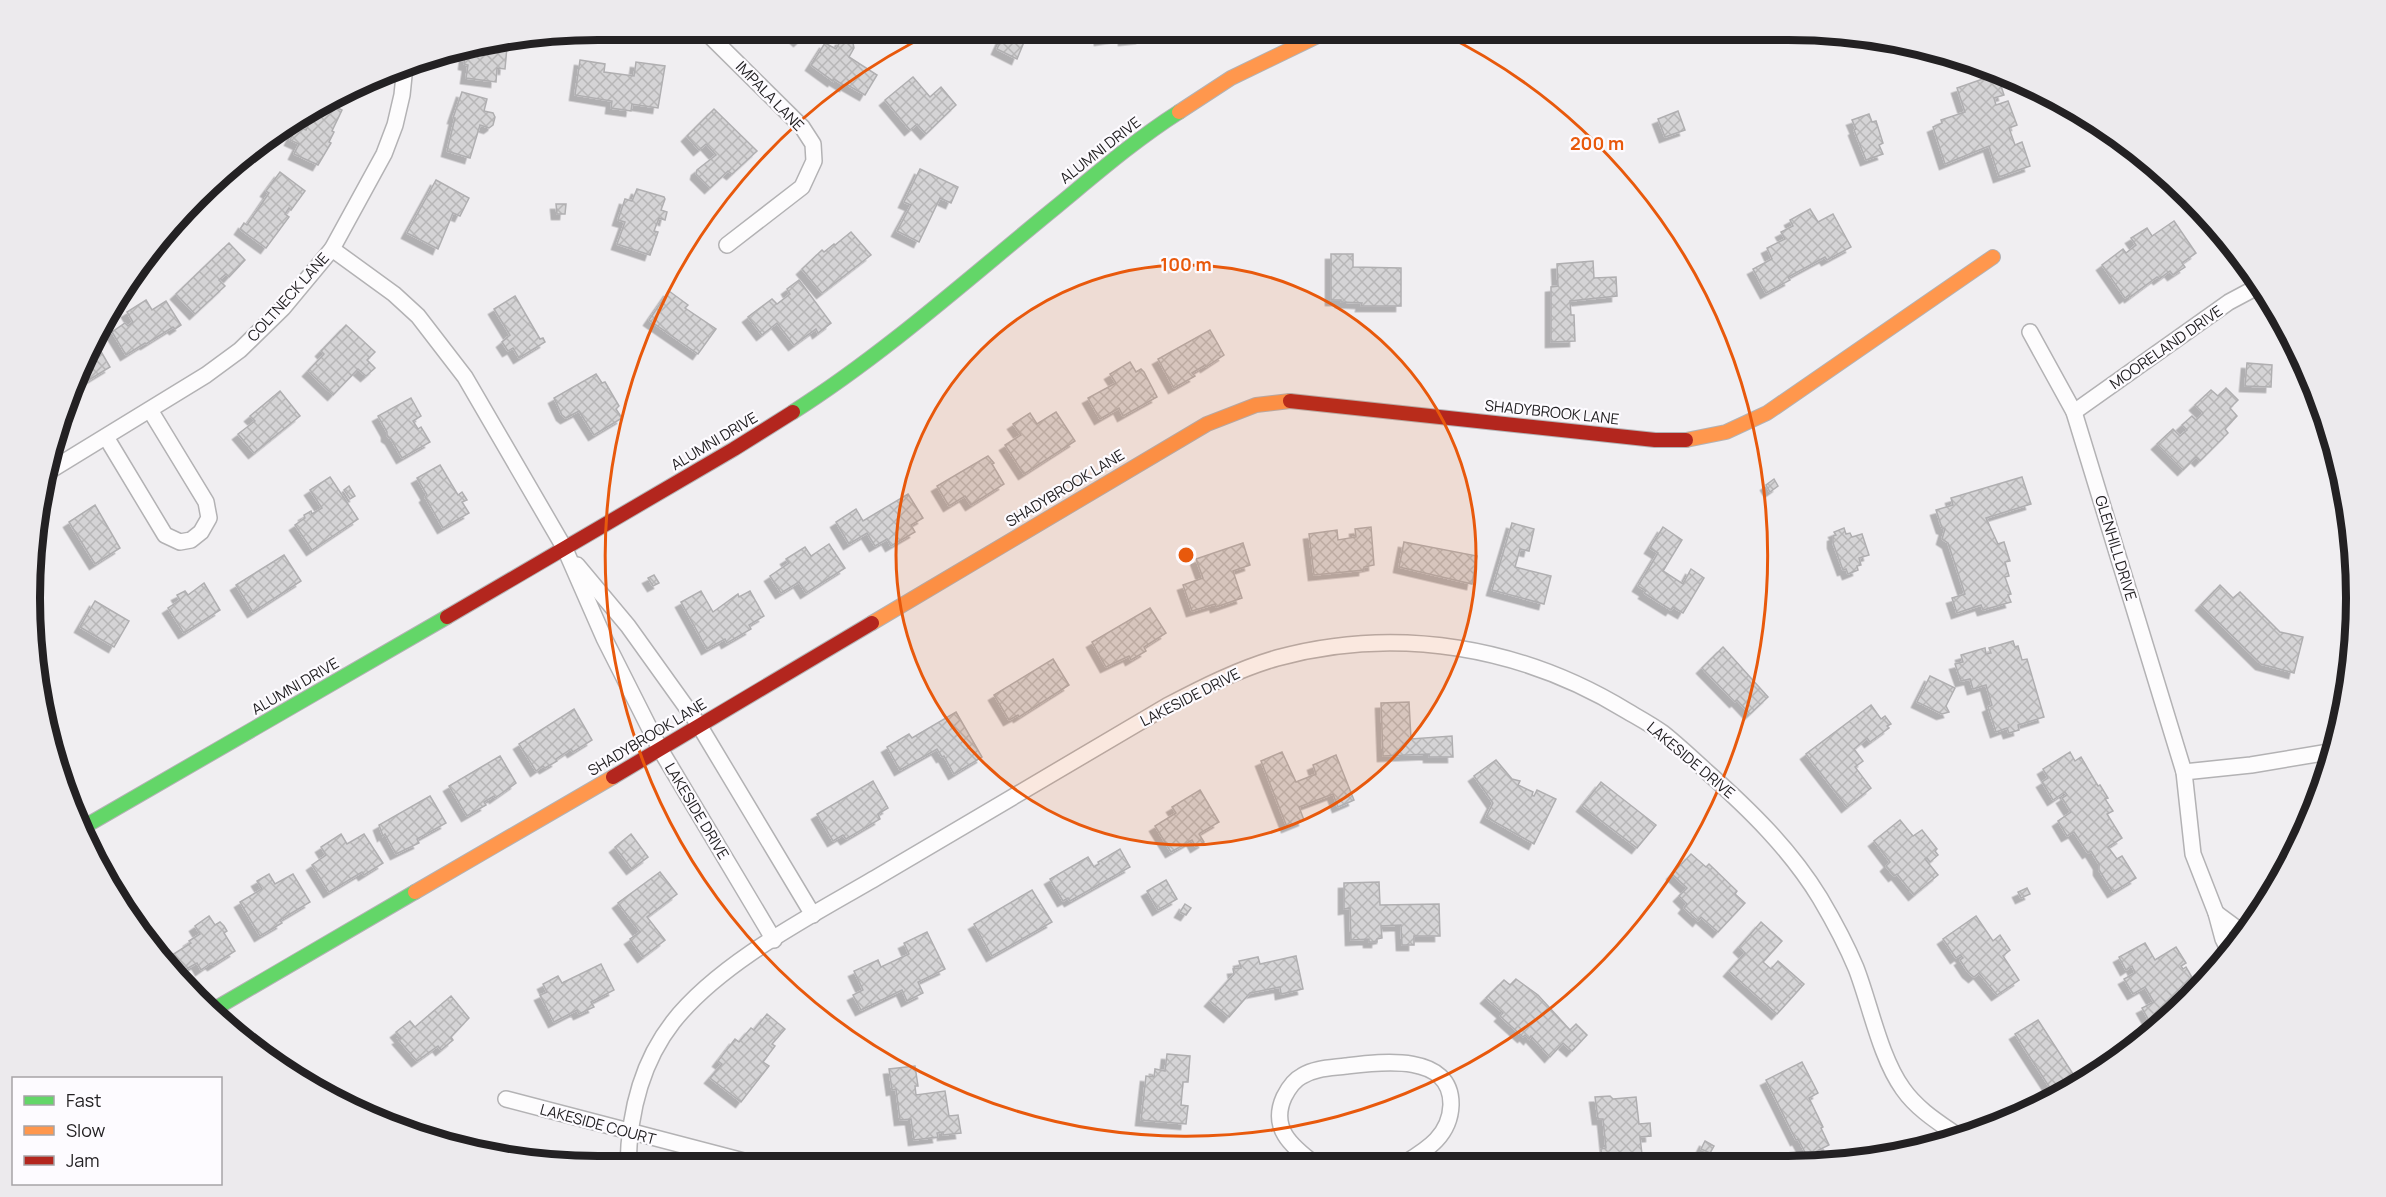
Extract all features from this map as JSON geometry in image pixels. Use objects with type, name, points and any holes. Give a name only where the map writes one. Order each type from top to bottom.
[{"type":"street","name":"IMPALA LANE","points":[[715,41],[802,127],[813,144],[814,161],[802,187],[727,245]]},
{"type":"street","name":"ALUMNI DRIVE","points":[[89,824],[565,549],[734,448],[843,378],[1102,169],[1181,110],[1231,78],[1307,41]]},
{"type":"street","name":"COLTNECK LANE","points":[[57,466],[206,375],[240,350],[283,308],[332,249],[384,154],[397,115],[403,76]]},
{"type":"street","name":"LAKESIDE DRIVE","points":[[332,249],[394,294],[418,316],[465,377],[565,549],[604,638],[660,749],[774,940]]},
{"type":"street","name":"SHADYBROOK LANE","points":[[219,1007],[660,749],[1128,470],[1206,426],[1255,405],[1275,401],[1303,401],[1655,440],[1684,442],[1707,438],[1729,432],[1767,413],[1993,257]]},
{"type":"street","name":"MOORELAND DRIVE","points":[[2074,411],[2229,302],[2252,290]]},
{"type":"street","name":"GLENHILL DRIVE","points":[[2030,332],[2074,411],[2184,772],[2193,854],[2225,944]]},
{"type":"street","points":[[106,437],[165,535],[180,542],[191,540],[201,532],[209,518],[206,502],[150,410]]},
{"type":"street","name":"LAKESIDE DRIVE","points":[[565,549],[628,626],[699,725],[813,915]]},
{"type":"street","name":"LAKESIDE DRIVE","points":[[628,1156],[628,1133],[640,1085],[653,1053],[672,1023],[694,997],[716,978],[813,915],[1167,705],[1238,672],[1277,658],[1354,645],[1454,646],[1513,659],[1602,696],[1661,732],[1741,802],[1771,832],[1797,865],[1839,932],[1856,968],[1891,1066],[1902,1087],[1927,1114],[1952,1131]]},
{"type":"street","points":[[2184,772],[2251,765],[2323,753]]},
{"type":"street","points":[[2216,913],[2237,929]]},
{"type":"street","points":[[1305,1156],[1290,1143],[1280,1126],[1278,1112],[1285,1095],[1297,1079],[1314,1070],[1370,1063],[1410,1062],[1431,1070],[1446,1085],[1451,1100],[1448,1122],[1437,1141],[1415,1156]]},
{"type":"street","name":"LAKESIDE COURT","points":[[506,1099],[722,1156]]},
{"type":"building","points":[[840,41],[853,43],[854,48],[849,57],[877,75],[865,95],[846,84],[845,86],[834,79],[833,81],[811,65],[825,43],[836,49]]},
{"type":"building","points":[[1001,41],[1024,41],[1017,59],[997,49]]},
{"type":"building","points":[[507,48],[505,69],[497,68],[496,82],[466,78],[468,65],[464,64],[465,57]]},
{"type":"building","points":[[580,60],[605,64],[604,72],[634,76],[636,62],[665,66],[658,108],[632,104],[631,111],[611,108],[612,101],[575,95]]},
{"type":"building","points":[[913,77],[930,97],[941,87],[956,105],[926,134],[917,124],[910,130],[885,100]]},
{"type":"building","points":[[1987,78],[2000,83],[2004,95],[1994,98],[1996,105],[2008,101],[2017,125],[2009,128],[2015,145],[2022,142],[2030,166],[1999,177],[1989,146],[1945,164],[1933,127],[1942,123],[1941,120],[1965,112],[1957,88]]},
{"type":"building","points":[[462,92],[487,99],[484,111],[493,113],[495,117],[493,125],[489,128],[480,125],[470,158],[447,151],[455,118],[453,118]]},
{"type":"building","points":[[335,107],[342,110],[332,131],[334,132],[329,142],[331,143],[318,165],[294,154],[299,144],[290,140],[295,131],[300,127],[306,130],[310,121],[319,115]]},
{"type":"building","points":[[714,109],[757,151],[732,174],[728,171],[710,188],[696,174],[697,170],[716,155],[706,144],[699,150],[687,136]]},
{"type":"building","points":[[1678,111],[1685,130],[1665,137],[1658,119]]},
{"type":"building","points":[[1869,114],[1872,122],[1876,121],[1883,143],[1879,145],[1883,154],[1866,160],[1852,120]]},
{"type":"building","points":[[920,169],[958,187],[951,203],[940,198],[919,242],[897,231],[911,205],[904,202]]},
{"type":"building","points":[[280,172],[305,191],[291,210],[289,208],[285,214],[289,217],[266,248],[240,229],[244,223],[247,225],[269,193],[266,191]]},
{"type":"building","points":[[436,180],[469,198],[460,216],[453,213],[438,249],[407,233]]},
{"type":"building","points":[[637,189],[665,199],[661,210],[667,212],[665,220],[659,218],[654,231],[658,232],[650,255],[617,244],[625,222],[618,220],[625,199],[632,201]]},
{"type":"building","points":[[556,204],[566,204],[565,214],[557,214]]},
{"type":"building","points":[[1810,209],[1818,222],[1833,214],[1851,247],[1827,260],[1825,257],[1788,277],[1790,280],[1766,293],[1753,269],[1772,259],[1767,248],[1785,239],[1781,232],[1793,226],[1790,220]]},
{"type":"building","points":[[2174,221],[2196,253],[2182,263],[2185,267],[2173,275],[2170,271],[2159,279],[2157,277],[2130,297],[2129,295],[2125,298],[2102,265],[2123,249],[2126,253],[2136,245],[2131,238],[2147,228],[2152,236]]},
{"type":"building","points":[[851,232],[871,255],[822,293],[802,269],[822,250],[824,252]]},
{"type":"building","points":[[229,243],[245,260],[229,277],[226,274],[219,280],[225,286],[195,314],[176,294]]},
{"type":"building","points":[[1331,254],[1353,254],[1353,267],[1401,268],[1401,306],[1361,306],[1362,303],[1331,300]]},
{"type":"building","points":[[1593,261],[1594,278],[1616,277],[1617,296],[1570,301],[1571,315],[1574,315],[1575,341],[1551,342],[1551,287],[1558,286],[1557,264]]},
{"type":"building","points":[[799,280],[831,323],[818,333],[816,329],[794,345],[777,323],[762,335],[748,317],[772,299],[777,304],[790,294],[787,289]]},
{"type":"building","points":[[669,291],[688,305],[685,308],[716,329],[698,354],[649,320]]},
{"type":"building","points":[[515,296],[540,339],[543,338],[545,342],[519,358],[513,348],[508,351],[502,342],[510,335],[494,309]]},
{"type":"building","points":[[146,300],[152,310],[166,301],[181,325],[175,329],[173,327],[126,355],[112,332],[125,323],[128,326],[133,322],[127,312]]},
{"type":"building","points":[[346,325],[375,352],[367,360],[375,368],[366,376],[358,369],[333,395],[308,371],[324,354],[321,351]]},
{"type":"building","points":[[1210,330],[1224,355],[1192,373],[1195,376],[1174,388],[1158,359]]},
{"type":"building","points":[[100,349],[110,367],[84,383]]},
{"type":"building","points":[[1130,362],[1136,372],[1141,369],[1144,372],[1157,397],[1123,416],[1119,408],[1100,419],[1088,398],[1116,383],[1110,374]]},
{"type":"building","points":[[2247,363],[2272,365],[2271,387],[2245,386]]},
{"type":"building","points":[[596,374],[602,383],[605,382],[619,406],[616,409],[622,418],[594,435],[579,411],[566,418],[562,415],[554,398]]},
{"type":"building","points":[[2226,388],[2238,400],[2230,408],[2237,416],[2225,429],[2228,433],[2200,461],[2196,457],[2183,470],[2157,444],[2173,429],[2180,436],[2187,430],[2182,425],[2192,416],[2196,420],[2203,413],[2195,405],[2211,390],[2218,396]]},
{"type":"building","points":[[280,391],[300,416],[254,453],[238,434],[255,421],[250,416]]},
{"type":"building","points":[[411,398],[421,416],[413,421],[418,429],[421,427],[430,442],[402,458],[387,436],[378,416]]},
{"type":"building","points":[[1056,412],[1075,441],[1024,474],[1005,445],[1021,435],[1013,424],[1030,413],[1037,424]]},
{"type":"building","points":[[988,456],[1004,484],[971,505],[965,496],[949,506],[937,486]]},
{"type":"building","points":[[440,465],[458,495],[462,492],[467,500],[462,502],[469,513],[443,528],[417,478]]},
{"type":"building","points":[[330,477],[358,519],[312,550],[295,525],[305,518],[304,515],[311,511],[312,514],[322,508],[310,490]]},
{"type":"building","points":[[2022,477],[2031,504],[1986,518],[1998,544],[2004,542],[2010,561],[2005,562],[2009,576],[2005,577],[2011,594],[2008,595],[2011,602],[1983,610],[1981,605],[1957,613],[1952,598],[1965,594],[1948,543],[1942,539],[1945,529],[1942,528],[1936,510],[1953,505],[1951,498]]},
{"type":"building","points":[[1774,479],[1778,486],[1770,492],[1766,485]]},
{"type":"building","points":[[349,486],[355,496],[350,499],[344,490]]},
{"type":"building","points":[[908,494],[923,518],[911,525],[915,532],[891,546],[887,539],[875,546],[867,533],[849,544],[836,522],[856,509],[863,521]]},
{"type":"building","points":[[95,505],[120,548],[95,564],[69,522]]},
{"type":"building","points":[[1512,523],[1534,529],[1529,551],[1520,549],[1515,567],[1551,576],[1544,604],[1492,590]]},
{"type":"building","points":[[1371,527],[1374,565],[1364,567],[1364,570],[1314,575],[1309,534],[1337,530],[1338,540],[1356,537],[1355,529]]},
{"type":"building","points":[[1663,527],[1682,540],[1663,571],[1683,584],[1691,569],[1704,578],[1683,613],[1673,607],[1671,610],[1644,593],[1646,591],[1638,586],[1658,553],[1650,548]]},
{"type":"building","points":[[1844,528],[1846,534],[1850,533],[1852,537],[1862,534],[1869,555],[1859,558],[1861,565],[1857,566],[1858,570],[1848,574],[1846,569],[1843,570],[1833,543],[1833,536],[1836,535],[1834,532]]},
{"type":"building","points":[[1404,542],[1477,556],[1472,584],[1399,567]]},
{"type":"building","points":[[1243,543],[1250,565],[1233,571],[1242,598],[1216,607],[1215,604],[1192,611],[1183,585],[1203,578],[1196,559]]},
{"type":"building","points":[[829,544],[845,568],[806,593],[799,582],[781,593],[770,576],[789,563],[786,559],[805,547],[811,556]]},
{"type":"building","points":[[284,555],[301,581],[253,612],[236,585]]},
{"type":"building","points":[[654,575],[659,583],[653,586],[648,578]]},
{"type":"building","points":[[204,583],[220,610],[184,633],[168,608],[180,600],[177,595],[185,591],[188,595]]},
{"type":"building","points":[[2220,585],[2233,598],[2240,592],[2280,632],[2303,637],[2294,673],[2261,664],[2201,605]]},
{"type":"building","points":[[701,591],[713,612],[738,594],[739,597],[750,591],[764,616],[749,625],[751,629],[727,643],[725,639],[707,649],[681,602]]},
{"type":"building","points":[[95,601],[129,621],[114,647],[80,627]]},
{"type":"building","points":[[1150,608],[1166,633],[1144,647],[1146,651],[1131,660],[1129,656],[1106,667],[1092,642]]},
{"type":"building","points":[[2013,641],[2015,647],[2018,646],[2022,660],[2027,659],[2044,717],[2018,725],[2019,730],[2009,733],[2007,728],[1996,732],[1988,707],[1992,705],[1986,685],[1973,689],[1970,679],[1961,681],[1955,664],[1963,662],[1961,655],[1985,648],[1986,654],[1991,653],[1989,648]]},
{"type":"building","points":[[1723,647],[1768,697],[1750,714],[1702,668]]},
{"type":"building","points":[[1053,659],[1069,685],[1019,717],[1018,715],[1009,720],[994,695]]},
{"type":"building","points":[[1930,676],[1955,688],[1946,706],[1949,712],[1942,714],[1917,702]]},
{"type":"building","points":[[1409,702],[1411,739],[1452,736],[1453,757],[1429,757],[1429,754],[1383,756],[1381,703]]},
{"type":"building","points":[[1871,705],[1881,719],[1885,716],[1891,724],[1870,742],[1867,738],[1854,749],[1863,761],[1855,767],[1871,788],[1847,807],[1806,754]]},
{"type":"building","points":[[574,709],[592,740],[573,752],[571,749],[556,759],[557,761],[536,771],[519,744]]},
{"type":"building","points":[[956,712],[982,757],[954,774],[944,756],[942,757],[937,749],[900,770],[887,747],[909,734],[912,738]]},
{"type":"building","points":[[1282,752],[1296,782],[1316,774],[1313,765],[1336,755],[1354,800],[1338,807],[1333,794],[1299,807],[1304,820],[1287,827],[1261,761]]},
{"type":"building","points":[[2070,752],[2075,761],[2081,757],[2108,798],[2105,799],[2113,811],[2107,814],[2122,838],[2108,847],[2117,859],[2122,856],[2136,878],[2113,892],[2099,870],[2099,864],[2091,851],[2088,853],[2074,832],[2067,836],[2058,821],[2071,812],[2062,798],[2067,795],[2065,792],[2053,800],[2042,782],[2048,778],[2043,769]]},
{"type":"building","points":[[500,756],[516,783],[495,798],[494,796],[484,802],[486,805],[467,816],[449,786]]},
{"type":"building","points":[[1496,760],[1512,779],[1520,781],[1518,785],[1533,792],[1532,795],[1534,796],[1537,790],[1556,799],[1534,844],[1486,817],[1493,803],[1474,776]]},
{"type":"building","points":[[873,781],[888,808],[878,814],[880,819],[846,839],[843,835],[833,841],[817,814]]},
{"type":"building","points":[[1601,782],[1656,825],[1637,848],[1582,806]]},
{"type":"building","points":[[1200,790],[1219,822],[1199,834],[1204,842],[1196,847],[1192,840],[1171,852],[1155,826],[1176,813],[1172,807]]},
{"type":"building","points":[[430,796],[446,823],[417,839],[419,843],[396,854],[385,834],[383,836],[379,825]]},
{"type":"building","points":[[1900,820],[1913,836],[1922,830],[1937,849],[1935,851],[1938,855],[1930,862],[1927,858],[1925,859],[1938,875],[1914,895],[1897,874],[1894,876],[1886,866],[1890,862],[1874,841]]},
{"type":"building","points":[[341,834],[347,844],[364,834],[383,863],[364,875],[362,872],[329,892],[312,865],[326,855],[321,847]]},
{"type":"building","points":[[631,834],[648,857],[632,869],[615,847]]},
{"type":"building","points":[[1120,849],[1130,867],[1070,901],[1068,898],[1063,901],[1050,879],[1088,857],[1094,867],[1099,864],[1098,862]]},
{"type":"building","points":[[1691,854],[1706,867],[1709,864],[1737,891],[1735,894],[1745,903],[1718,932],[1701,917],[1698,921],[1684,908],[1687,904],[1679,896],[1687,888],[1672,874]]},
{"type":"building","points":[[660,872],[677,894],[647,917],[665,940],[643,957],[630,939],[640,932],[618,903]]},
{"type":"building","points":[[269,874],[275,884],[293,874],[310,902],[280,920],[282,923],[260,936],[240,902],[262,889],[257,881]]},
{"type":"building","points":[[1166,880],[1177,899],[1158,910],[1147,891]]},
{"type":"building","points":[[1379,882],[1380,905],[1439,904],[1440,936],[1414,936],[1414,945],[1402,945],[1401,925],[1381,926],[1382,938],[1377,939],[1377,942],[1369,942],[1369,939],[1351,940],[1350,908],[1344,909],[1344,883]]},
{"type":"building","points":[[2027,888],[2030,894],[2021,898],[2018,892]]},
{"type":"building","points":[[1032,890],[1052,922],[992,956],[974,924]]},
{"type":"building","points":[[1185,904],[1191,908],[1186,915],[1180,912]]},
{"type":"building","points":[[209,916],[215,925],[220,922],[227,931],[224,933],[235,951],[201,970],[197,963],[183,971],[171,956],[191,943],[189,941],[200,934],[195,926]]},
{"type":"building","points":[[1976,916],[1993,941],[2000,935],[2010,950],[2003,956],[2019,980],[1997,995],[1979,973],[1974,977],[1968,972],[1960,960],[1963,958],[1960,955],[1956,958],[1943,939]]},
{"type":"building","points":[[1761,922],[1782,941],[1763,962],[1771,969],[1778,961],[1804,984],[1777,1014],[1729,971],[1745,953],[1739,947]]},
{"type":"building","points":[[927,932],[945,969],[918,982],[923,993],[907,1001],[902,990],[861,1010],[853,995],[863,990],[854,971],[878,960],[881,967],[909,954],[904,943]]},
{"type":"building","points":[[2145,943],[2155,960],[2176,947],[2186,963],[2181,966],[2183,969],[2186,967],[2194,980],[2150,1022],[2142,1008],[2154,1002],[2145,987],[2133,994],[2124,979],[2135,973],[2132,966],[2126,970],[2119,957]]},
{"type":"building","points":[[1296,956],[1303,989],[1281,994],[1280,987],[1250,993],[1229,1017],[1210,1001],[1234,974],[1233,969],[1241,968],[1239,961],[1258,957],[1260,964]]},
{"type":"building","points":[[601,964],[614,990],[591,1002],[594,1007],[579,1014],[577,1010],[554,1022],[540,995],[547,992],[543,984],[558,976],[562,983]]},
{"type":"building","points":[[1516,979],[1538,995],[1570,1030],[1576,1024],[1587,1035],[1572,1051],[1563,1043],[1550,1057],[1531,1036],[1529,1039],[1525,1035],[1523,1037],[1500,1016],[1503,1013],[1486,998],[1504,980],[1510,985]]},
{"type":"building","points":[[451,996],[469,1018],[451,1037],[453,1040],[441,1050],[438,1046],[417,1061],[398,1039],[401,1038],[396,1032],[410,1021],[415,1027]]},
{"type":"building","points":[[767,1014],[785,1029],[772,1044],[775,1046],[763,1062],[769,1066],[741,1102],[710,1078],[722,1064],[718,1061],[735,1039],[739,1042],[751,1028],[754,1030]]},
{"type":"building","points":[[2038,1020],[2075,1077],[2051,1090],[2015,1034]]},
{"type":"building","points":[[1167,1054],[1190,1056],[1188,1082],[1183,1082],[1181,1105],[1188,1106],[1186,1124],[1141,1120],[1146,1076],[1154,1077],[1155,1069],[1165,1071]]},
{"type":"building","points":[[1802,1062],[1818,1093],[1809,1098],[1829,1145],[1807,1155],[1798,1139],[1796,1140],[1766,1080]]},
{"type":"building","points":[[915,1066],[918,1086],[915,1086],[916,1095],[945,1091],[949,1116],[958,1115],[961,1133],[943,1135],[943,1132],[937,1133],[938,1137],[914,1140],[911,1119],[900,1120],[896,1089],[892,1090],[889,1069]]},
{"type":"building","points":[[1610,1096],[1613,1099],[1636,1097],[1639,1124],[1650,1123],[1651,1136],[1640,1137],[1642,1156],[1602,1156],[1601,1149],[1606,1148],[1603,1119],[1598,1119],[1595,1097]]},
{"type":"building","points":[[1705,1141],[1714,1146],[1710,1153],[1701,1149]]},
{"type":"traffic: fast","points":[[793,412],[895,339],[1116,158],[1179,112]]},
{"type":"traffic: fast","points":[[89,824],[447,617]]},
{"type":"traffic: fast","points":[[219,1007],[415,892]]},
{"type":"traffic: slow","points":[[1179,112],[1231,78],[1307,41]]},
{"type":"traffic: slow","points":[[1686,440],[1726,432],[1767,413],[1993,257]]},
{"type":"traffic: slow","points":[[872,623],[1207,424],[1256,405],[1290,401]]},
{"type":"traffic: slow","points":[[415,892],[613,777]]},
{"type":"traffic: jam","points":[[1290,401],[1655,440],[1686,440]]},
{"type":"traffic: jam","points":[[447,617],[793,412]]},
{"type":"traffic: jam","points":[[613,777],[872,623]]}]
